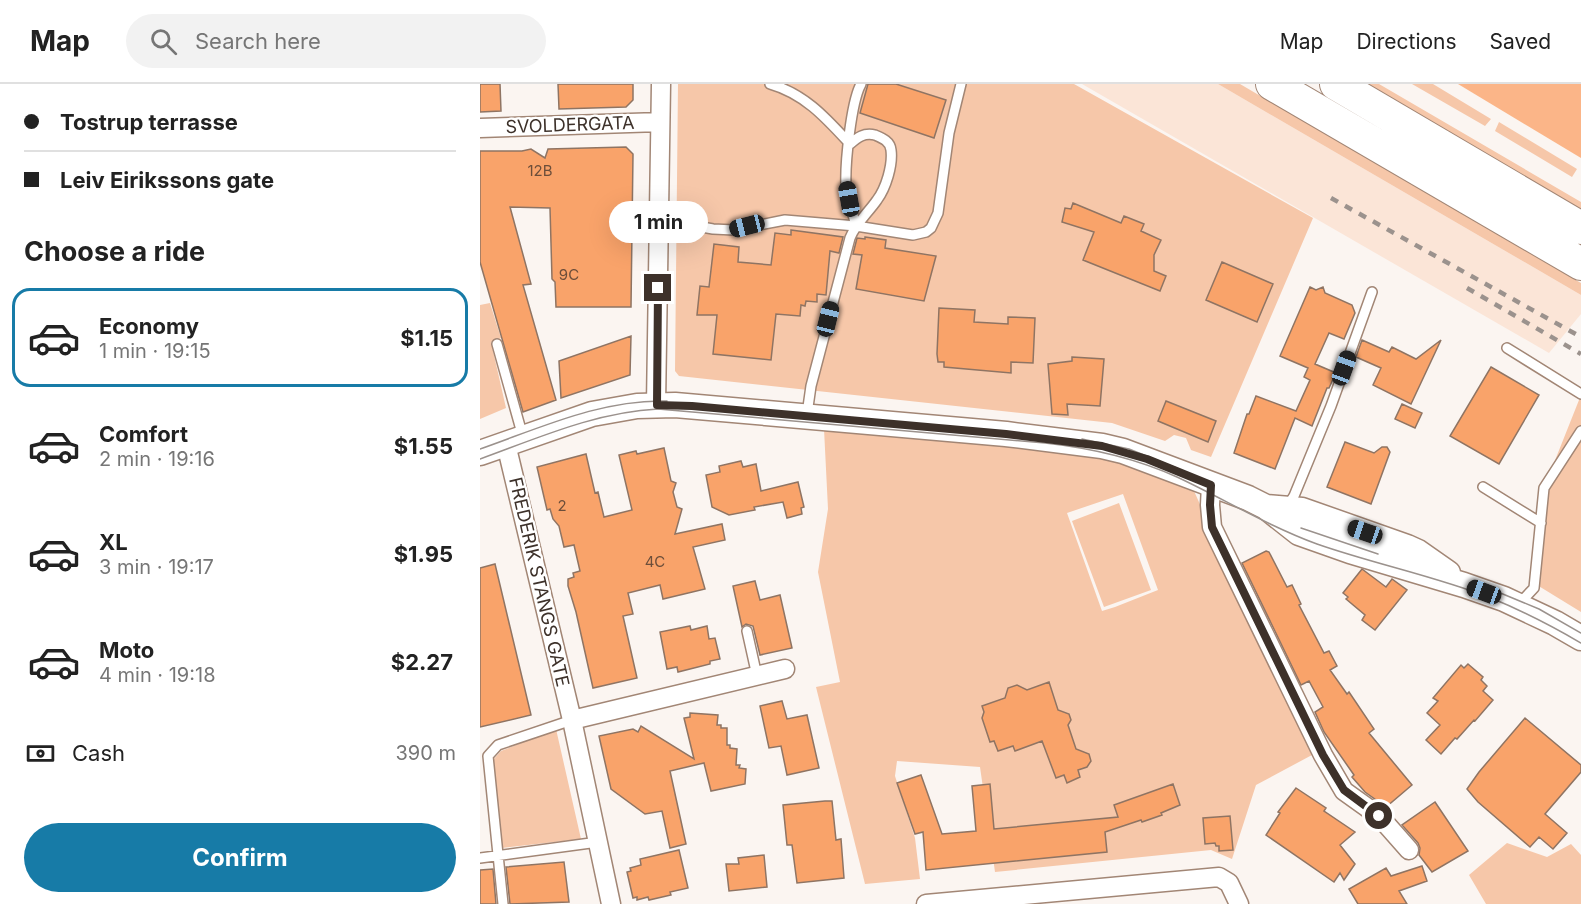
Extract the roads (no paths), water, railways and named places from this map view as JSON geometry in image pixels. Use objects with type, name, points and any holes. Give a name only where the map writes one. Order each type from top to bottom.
[{"type":"highway","points":[[1272,84],[1581,264]]},
{"type":"highway","points":[[1336,84],[1581,228]]},
{"type":"street","points":[[657,405],[661,84]]},
{"type":"street","name":"SVOLDERGATA","points":[[480,128],[660,122]]},
{"type":"street","points":[[480,453],[592,414],[657,405],[692,406],[1006,434],[1102,446],[1147,459],[1278,512],[1302,510],[1413,549],[1464,585],[1518,604],[1581,638]]},
{"type":"street","name":"FREDERIK STANGS GATE","points":[[514,441],[611,904]]},
{"type":"street","points":[[1211,485],[1212,527],[1323,755],[1344,790],[1379,816],[1409,850]]},
{"type":"street","points":[[572,720],[785,669]]},
{"type":"street","points":[[926,904],[1219,877],[1229,883],[1239,904]]},
{"type":"lane","points":[[770,84],[797,95],[815,107],[849,144]]},
{"type":"lane","points":[[856,226],[846,186],[853,113],[857,91],[861,84]]},
{"type":"lane","points":[[659,223],[679,223],[734,230],[785,220],[856,226],[913,235],[926,232],[931,228],[938,213],[949,133],[961,84]]},
{"type":"lane","points":[[807,417],[811,386],[850,238],[856,226],[879,198],[886,180],[891,149],[885,139],[871,134],[859,136],[849,144]]},
{"type":"lane","points":[[1278,512],[1294,496],[1372,292]]},
{"type":"lane","points":[[497,344],[514,441]]},
{"type":"lane","points":[[1507,348],[1581,394]]},
{"type":"lane","points":[[1518,604],[1534,588],[1544,488],[1581,430]]},
{"type":"lane","points":[[1483,487],[1540,523]]},
{"type":"lane","points":[[747,631],[757,676]]},
{"type":"lane","points":[[503,904],[500,856],[488,756],[498,745],[572,720]]},
{"type":"lane","points":[[480,858],[598,842]]},
{"type":"tram line","points":[[480,449],[548,424],[595,410],[619,405],[667,401]]},
{"type":"tram line","points":[[480,459],[590,421],[612,415],[658,409],[1045,443],[1079,448],[1129,459],[1161,470],[1281,529],[1317,544],[1491,598],[1581,643]]},
{"type":"tram line","points":[[1082,439],[1129,449],[1179,469]]},
{"type":"tram line","points":[[1301,528],[1378,554]]},
{"type":"tram line","points":[[1486,587],[1539,609],[1581,633]]},
{"type":"railway","points":[[1331,198],[1581,337]]},
{"type":"railway","points":[[1467,288],[1581,354]]}]
